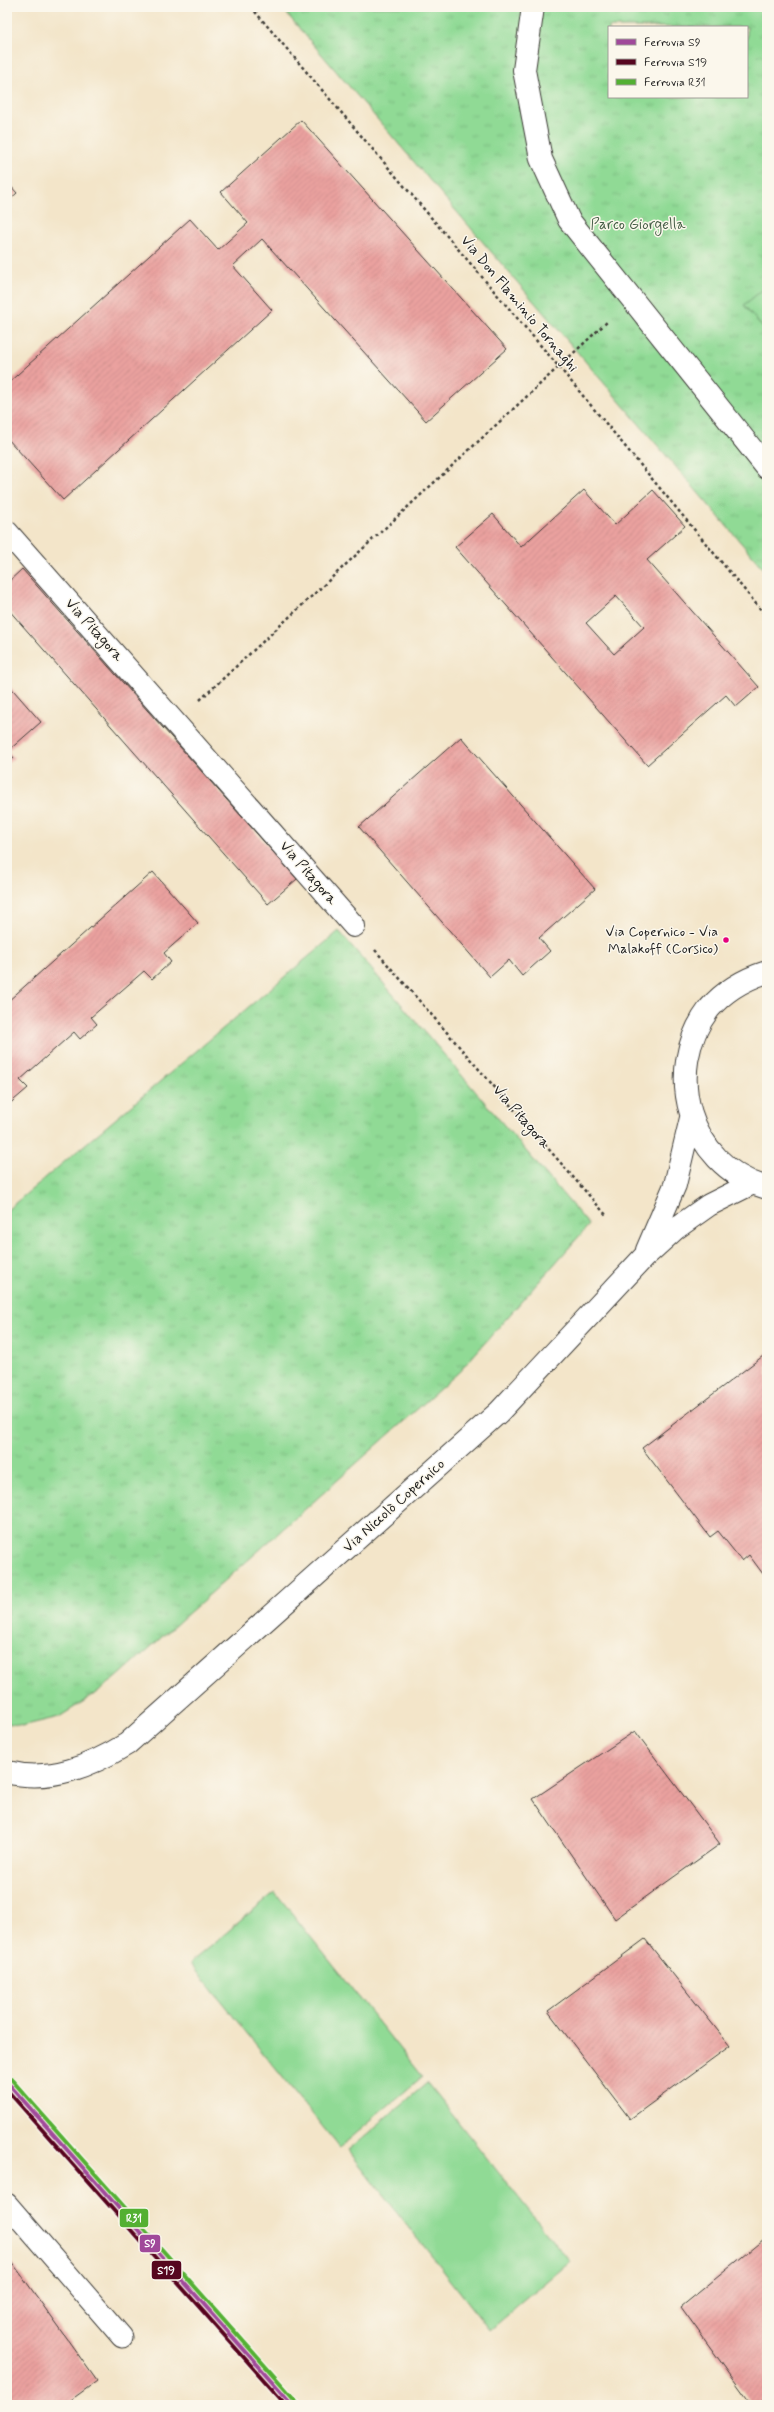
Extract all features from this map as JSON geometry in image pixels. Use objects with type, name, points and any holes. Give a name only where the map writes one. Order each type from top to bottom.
[{"type":"street","points":[[533,7],[524,70],[541,159],[569,220],[767,468]]},
{"type":"street","name":"Via Pitagora","points":[[7,532],[176,722],[354,926]]},
{"type":"street","points":[[760,1186],[725,1166],[705,1145],[691,1118],[684,1088],[688,1052],[697,1028],[710,1008],[727,992],[750,978],[767,972]]},
{"type":"street","points":[[644,1257],[675,1185],[691,1118]]},
{"type":"street","name":"Via Niccolò Copernico","points":[[7,1772],[41,1776],[72,1770],[102,1759],[127,1744],[499,1412],[644,1257],[675,1229],[709,1205],[760,1186]]},
{"type":"lane","points":[[7,2204],[122,2337]]},
{"type":"path","name":"Via Don Flaminio Tornaghi","points":[[252,7],[559,367],[767,617]]},
{"type":"path","points":[[176,722],[632,299]]},
{"type":"path","name":"Via Pitagora","points":[[354,926],[607,1216]]},
{"type":"green space","name":"Parco Giorgella","points":[[281,7],[767,7],[767,573]]},
{"type":"green space","points":[[767,286],[767,333],[744,305]]},
{"type":"green space","points":[[339,931],[589,1225],[460,1371],[116,1678],[89,1698],[59,1717],[22,1726],[7,1723],[7,1210]]},
{"type":"green space","points":[[275,1892],[422,2077],[339,2147],[190,1963]]},
{"type":"green space","points":[[427,2083],[570,2262],[490,2330],[348,2150]]},
{"type":"building","points":[[301,120],[507,349],[426,421],[262,239],[233,266],[272,310],[63,500],[7,438],[7,384],[190,219],[218,250],[248,223],[221,192]]},
{"type":"building","points":[[7,182],[17,193],[7,202]]},
{"type":"building","points":[[584,490],[615,525],[653,490],[685,526],[647,560],[759,687],[736,707],[726,695],[647,765],[455,547],[493,514],[521,547]],"holes":[[[616,596],[644,627],[614,654],[586,623]]]},
{"type":"building","points":[[22,569],[297,879],[268,904],[7,608],[7,583]]},
{"type":"building","points":[[7,683],[41,722],[8,751],[14,758],[7,764]]},
{"type":"building","points":[[461,737],[595,889],[539,938],[550,951],[522,976],[509,960],[490,977],[359,827]]},
{"type":"building","points":[[153,872],[198,923],[164,953],[171,962],[152,979],[144,971],[91,1017],[97,1024],[80,1039],[74,1032],[20,1080],[28,1088],[7,1106],[7,1002]]},
{"type":"building","points":[[767,1353],[767,1571],[763,1574],[749,1555],[742,1561],[718,1531],[710,1537],[642,1448]]},
{"type":"building","points":[[635,1731],[720,1844],[615,1919],[533,1799]]},
{"type":"building","points":[[645,1939],[730,2046],[630,2119],[548,2011]]},
{"type":"building","points":[[764,2239],[767,2243],[767,2397],[757,2405],[752,2405],[681,2307]]},
{"type":"building","points":[[7,2255],[97,2381],[64,2405],[7,2405]]},
{"type":"rail line","name":"R31","points":[[11,2079],[297,2402]]},
{"type":"rail line","name":"S9","points":[[7,2082],[293,2405]]},
{"type":"rail line","name":"S19","points":[[7,2090],[286,2405]]},
{"type":"place","name":"Via Copernico - Via Malakoff (Corsico)","points":[[726,940]]}]
